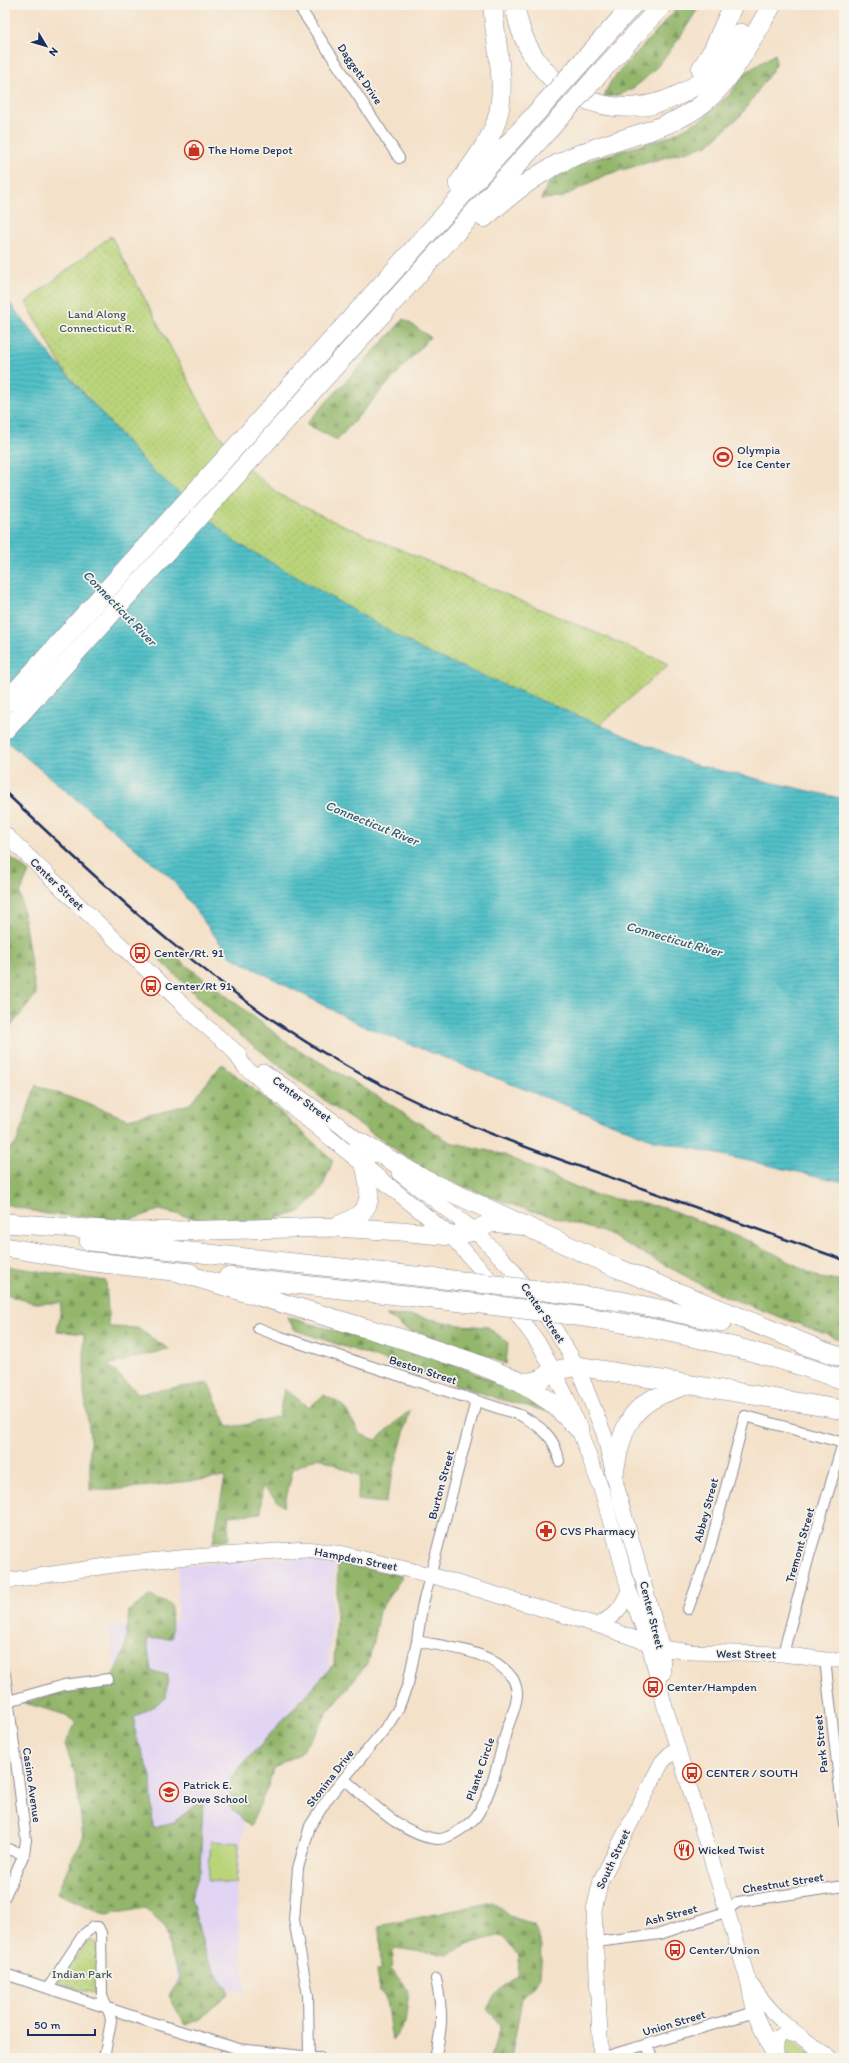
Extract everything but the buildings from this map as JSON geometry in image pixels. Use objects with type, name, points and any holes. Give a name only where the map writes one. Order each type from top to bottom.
[{"type":"highway","points":[[400,264],[482,151],[496,123],[501,102],[501,84],[493,5]]},
{"type":"highway","points":[[515,5],[518,20],[527,44],[543,69],[569,92],[599,104],[625,107],[642,105],[661,99],[677,91],[691,80],[713,50],[733,5]]},
{"type":"highway","points":[[520,5],[522,23],[527,44]]},
{"type":"highway","points":[[5,703],[633,5]]},
{"type":"highway","points":[[5,731],[662,5]]},
{"type":"highway","points":[[625,107],[662,101],[696,84],[720,62],[760,5]]},
{"type":"highway","points":[[421,272],[509,196],[541,173],[585,152],[670,123],[699,107],[712,96],[728,76],[772,5]]},
{"type":"highway","points":[[359,1142],[427,1181],[526,1226],[690,1299],[844,1358]]},
{"type":"highway","points":[[334,1227],[352,1221],[363,1212],[368,1202],[370,1190],[365,1165]]},
{"type":"highway","points":[[5,1224],[132,1232],[334,1227],[451,1236],[475,1231],[492,1222],[526,1226]]},
{"type":"highway","points":[[5,1224],[76,1239],[471,1282],[621,1301],[687,1314],[753,1330],[816,1348]]},
{"type":"highway","points":[[5,1247],[86,1261],[490,1305],[571,1315],[655,1328],[714,1341],[784,1360],[844,1380]]},
{"type":"highway","points":[[178,1272],[399,1338],[472,1362],[521,1382],[551,1402],[579,1429]]},
{"type":"highway","points":[[521,1382],[531,1382],[541,1379],[553,1371],[577,1366],[844,1410]]},
{"type":"highway","points":[[614,1473],[619,1444],[625,1426],[635,1413],[658,1394],[690,1384]]},
{"type":"main road","name":"Center Street","points":[[5,834],[202,1023],[232,1049],[359,1142],[475,1231],[511,1268],[531,1294],[577,1366],[604,1434],[655,1646],[664,1700],[677,1747],[748,1980],[755,2012],[770,2048],[777,2057]]},
{"type":"main road","name":"Center Street","points":[[232,1049],[245,1067],[451,1236],[502,1293],[541,1347],[567,1398],[579,1429],[602,1491],[628,1590],[655,1646]]},
{"type":"main road","name":"Hampden Street","points":[[5,1581],[127,1563],[306,1549],[343,1554],[430,1575],[597,1625],[655,1646]]},
{"type":"main road","points":[[597,1625],[610,1619],[618,1612],[624,1602],[628,1590]]},
{"type":"main road","name":"West Street","points":[[655,1646],[716,1654],[783,1654],[825,1660],[844,1660]]},
{"type":"main road","name":"South Street","points":[[601,2058],[594,1910],[596,1894],[601,1880],[662,1762],[677,1747]]},
{"type":"main road","points":[[748,1980],[779,2020]]},
{"type":"main road","points":[[755,2012],[768,2014],[779,2020],[830,2058]]},
{"type":"main road","points":[[777,2057],[776,2044],[778,2037],[784,2033],[798,2035]]},
{"type":"street","name":"Daggett Drive","points":[[298,5],[399,158]]},
{"type":"street","name":"Beston Street","points":[[258,1328],[281,1337],[520,1415],[541,1427],[551,1438],[558,1452],[559,1461]]},
{"type":"street","name":"Burton Street","points":[[430,1575],[476,1401]]},
{"type":"street","name":"Abbey Street","points":[[688,1609],[709,1551],[746,1416],[844,1443]]},
{"type":"street","name":"Tremont Street","points":[[783,1654],[809,1556],[844,1443]]},
{"type":"street","name":"Stonina Drive","points":[[309,2056],[308,1995],[294,1920],[298,1868],[310,1826],[328,1798],[372,1746],[398,1709],[408,1684],[422,1607],[430,1575]]},
{"type":"street","name":"Plante Circle","points":[[344,1779],[391,1817],[417,1834],[439,1839],[466,1827],[479,1813],[487,1797],[517,1695],[514,1681],[502,1666],[480,1655],[417,1641]]},
{"type":"street","name":"Park Street","points":[[825,1660],[842,1787],[844,1824]]},
{"type":"street","name":"Casino Avenue","points":[[5,1674],[7,1702],[26,1840],[24,1854],[5,1896]]},
{"type":"street","points":[[7,1702],[64,1686],[108,1679]]},
{"type":"street","points":[[5,1848],[24,1854]]},
{"type":"street","name":"Chestnut Street","points":[[727,1909],[738,1902],[844,1886]]},
{"type":"street","name":"Ash Street","points":[[596,1942],[660,1934],[713,1916],[727,1909]]},
{"type":"street","points":[[48,1988],[83,1935],[93,1927],[98,1927],[101,1933],[102,1996],[111,2021],[104,2058]]},
{"type":"street","points":[[5,1974],[107,2008],[239,2048],[320,2058]]},
{"type":"street","points":[[435,2058],[441,2035],[442,2009],[436,1979]]},
{"type":"street","name":"Union Street","points":[[601,2058],[755,2012]]},
{"type":"street","points":[[647,2045],[652,2058]]},
{"type":"shaded area","name":"Patrick E. Bowe School","points":[[308,1557],[335,1561],[328,1683],[270,1765],[244,1819],[236,1894],[245,1992],[176,1984],[172,1955],[171,1884],[84,1742],[120,1693],[109,1628],[177,1620],[178,1566]]},
{"type":"green space","points":[[680,5],[700,5],[672,48],[660,63],[647,77],[633,88],[619,95],[604,96],[611,81]]},
{"type":"green space","points":[[775,54],[776,65],[741,115],[708,145],[605,175],[561,198],[541,199],[548,184],[571,166],[668,137],[702,119],[730,94],[745,73]]},
{"type":"green space","name":"Land Along Connecticut R.","points":[[111,236],[215,430],[250,470],[280,495],[331,520],[669,664],[599,726],[304,610],[147,465],[63,369],[26,302]]},
{"type":"green space","points":[[404,319],[430,337],[337,440],[306,424]]},
{"type":"green space","points":[[9,856],[29,872],[20,893],[36,995],[5,1034],[5,863]]},
{"type":"green space","points":[[169,952],[289,1044],[366,1089],[450,1142],[502,1154],[594,1195],[666,1208],[758,1245],[820,1278],[844,1282],[844,1341],[719,1294],[603,1232],[516,1206],[435,1176],[336,1109],[227,1025],[160,960]]},
{"type":"green space","points":[[222,1064],[268,1101],[333,1160],[322,1189],[300,1212],[268,1221],[216,1223],[159,1210],[130,1220],[46,1214],[5,1204],[5,1152],[16,1144],[36,1085],[128,1119],[190,1104]]},
{"type":"green space","points":[[5,1266],[106,1281],[109,1327],[137,1328],[169,1349],[108,1365],[138,1393],[208,1383],[228,1427],[244,1425],[279,1416],[284,1389],[309,1407],[324,1395],[343,1405],[360,1434],[376,1440],[410,1410],[385,1503],[357,1500],[360,1476],[318,1457],[293,1469],[284,1507],[262,1486],[261,1513],[228,1516],[229,1539],[213,1542],[225,1477],[114,1490],[90,1490],[90,1436],[84,1392],[84,1334],[57,1331],[62,1303],[35,1303],[5,1295]]},
{"type":"green space","points":[[386,1315],[415,1316],[460,1325],[488,1327],[508,1343],[506,1364],[478,1352],[410,1332]]},
{"type":"green space","points":[[287,1317],[456,1365],[520,1393],[549,1412],[499,1399],[295,1330]]},
{"type":"green space","points":[[338,1563],[403,1576],[379,1611],[369,1661],[327,1713],[318,1730],[299,1754],[273,1769],[268,1786],[250,1827],[229,1806],[231,1777],[334,1664]]},
{"type":"green space","points":[[150,1596],[171,1605],[172,1638],[147,1639],[151,1671],[168,1675],[166,1698],[134,1718],[136,1736],[151,1776],[153,1828],[174,1822],[203,1800],[200,1871],[191,1898],[206,1957],[229,1993],[202,2018],[185,2025],[169,1996],[180,1979],[170,1952],[166,1928],[145,1908],[106,1915],[57,1893],[83,1838],[76,1777],[65,1744],[76,1723],[66,1715],[25,1703],[52,1695],[108,1685],[125,1650],[129,1611]]},
{"type":"green space","points":[[211,1841],[239,1843],[236,1883],[208,1881]]},
{"type":"green space","points":[[493,1902],[510,1916],[534,1925],[542,1946],[540,1977],[522,1999],[511,2058],[491,2058],[500,2025],[487,2008],[495,1994],[518,1976],[519,1956],[501,1935],[472,1943],[447,1955],[394,1948],[391,1969],[409,1991],[405,2023],[392,2040],[385,1994],[379,1990],[376,1971],[381,1969],[379,1926]]},
{"type":"green space","name":"Indian Park","points":[[89,1940],[96,1943],[97,1994],[56,1983]]},
{"type":"green space","points":[[789,2038],[813,2058],[789,2058],[783,2042]]},
{"type":"water","name":"Connecticut River","points":[[5,297],[56,362],[147,465],[234,541],[424,651],[692,764],[844,799],[844,1182],[654,1140],[361,1025],[230,956],[171,878],[5,740]]},
{"type":"railway","points":[[5,792],[126,904],[211,975],[255,1008],[301,1039],[348,1067],[419,1103],[492,1134],[566,1162],[844,1260]]},
{"type":"place","name":"The Home Depot","points":[[194,150]]},
{"type":"place","name":"Olympia Ice Center","points":[[723,457]]},
{"type":"place","name":"Center/Rt. 91","points":[[140,953]]},
{"type":"place","name":"Center/Rt 91","points":[[151,986]]},
{"type":"place","name":"CVS Pharmacy","points":[[546,1531]]},
{"type":"place","name":"Center/Hampden","points":[[653,1687]]},
{"type":"place","name":"CENTER / SOUTH","points":[[692,1773]]},
{"type":"place","name":"Patrick E. Bowe School","points":[[169,1792]]},
{"type":"place","name":"Wicked Twist","points":[[684,1850]]},
{"type":"place","name":"Center/Union","points":[[675,1950]]}]
